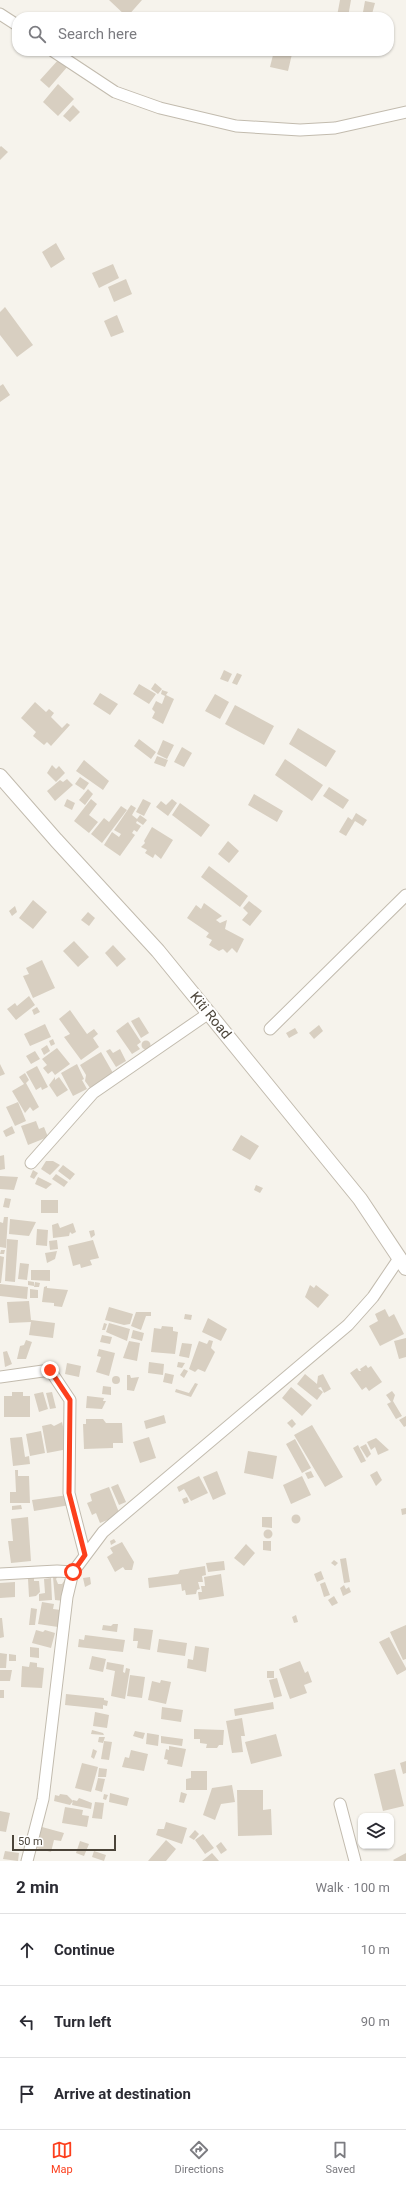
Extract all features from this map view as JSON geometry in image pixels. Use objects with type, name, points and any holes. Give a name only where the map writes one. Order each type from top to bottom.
[{"type":"street","points":[[0,14],[12,22]]},
{"type":"street","points":[[61,56],[115,92],[160,108],[236,126],[300,130],[335,128],[406,112]]},
{"type":"street","name":"Kiti Road","points":[[0,776],[56,840],[158,951],[346,1181],[403,1262]]},
{"type":"street","points":[[270,1029],[406,895]]},
{"type":"street","points":[[31,1163],[93,1092],[209,1013]]},
{"type":"street","points":[[27,1861],[43,1799],[67,1597],[73,1572],[103,1532],[348,1325],[403,1262]]},
{"type":"street","points":[[0,1377],[50,1370],[70,1400],[69,1493],[85,1555]]},
{"type":"street","points":[[0,1574],[57,1570],[73,1572]]},
{"type":"street","points":[[340,1804],[355,1861]]},
{"type":"building","points":[[109,0],[142,0],[131,12],[122,12]]},
{"type":"building","points":[[340,0],[351,0],[349,12],[338,12]]},
{"type":"building","points":[[365,1],[375,3],[373,12],[363,12]]},
{"type":"building","points":[[273,56],[292,56],[288,71],[270,67]]},
{"type":"building","points":[[59,59],[68,66],[49,88],[40,80]]},
{"type":"building","points":[[58,84],[74,99],[58,116],[43,102]]},
{"type":"building","points":[[73,105],[80,112],[70,122],[63,116]]},
{"type":"building","points":[[1,146],[8,152],[0,160],[0,147]]},
{"type":"building","points":[[56,243],[65,259],[51,268],[42,252]]},
{"type":"building","points":[[113,264],[119,278],[99,288],[92,273]]},
{"type":"building","points":[[126,279],[132,294],[114,302],[108,287]]},
{"type":"building","points":[[5,307],[33,345],[17,357],[0,335],[0,312]]},
{"type":"building","points":[[117,315],[124,332],[111,337],[104,321]]},
{"type":"building","points":[[3,384],[10,395],[0,402],[0,386]]},
{"type":"building","points":[[224,670],[232,674],[228,682],[220,679]]},
{"type":"building","points":[[237,673],[242,675],[237,685],[232,683]]},
{"type":"building","points":[[155,683],[162,689],[158,694],[151,689]]},
{"type":"building","points":[[139,684],[156,694],[149,704],[133,694]]},
{"type":"building","points":[[162,690],[168,692],[166,695],[174,699],[163,724],[152,718],[155,712],[152,709],[156,701],[162,704],[165,696],[161,694]]},
{"type":"building","points":[[100,693],[118,704],[110,715],[93,704]]},
{"type":"building","points":[[215,694],[229,702],[220,719],[205,711]]},
{"type":"building","points":[[35,702],[46,712],[49,709],[54,713],[51,717],[62,728],[67,723],[70,725],[51,746],[47,742],[44,745],[33,736],[36,732],[21,718]]},
{"type":"building","points":[[235,705],[274,726],[264,745],[225,724]]},
{"type":"building","points":[[298,728],[336,751],[326,767],[289,744]]},
{"type":"building","points":[[139,739],[156,752],[151,759],[134,746]]},
{"type":"building","points":[[163,740],[174,745],[167,759],[157,754]]},
{"type":"building","points":[[182,747],[192,753],[184,767],[174,762]]},
{"type":"building","points":[[157,756],[168,760],[165,767],[154,763]]},
{"type":"building","points":[[285,759],[323,785],[312,801],[275,775]]},
{"type":"building","points":[[84,760],[109,781],[103,790],[76,771]]},
{"type":"building","points":[[52,765],[56,769],[59,766],[65,773],[56,782],[47,773]]},
{"type":"building","points":[[80,777],[89,783],[84,790],[75,784]]},
{"type":"building","points":[[67,779],[73,785],[55,801],[47,791],[60,780],[63,782]]},
{"type":"building","points":[[329,787],[349,800],[343,809],[323,796]]},
{"type":"building","points":[[88,789],[93,794],[85,805],[79,800]]},
{"type":"building","points":[[254,794],[283,811],[277,822],[248,805]]},
{"type":"building","points":[[67,799],[75,803],[72,810],[64,806]]},
{"type":"building","points":[[91,799],[97,804],[89,815],[98,822],[89,833],[74,821]]},
{"type":"building","points":[[143,799],[151,803],[144,816],[136,812]]},
{"type":"building","points":[[172,799],[177,803],[168,816],[156,807],[161,801],[166,805]]},
{"type":"building","points":[[180,803],[210,825],[201,837],[172,815]]},
{"type":"building","points":[[131,805],[136,808],[132,815],[137,819],[140,815],[147,820],[143,825],[137,821],[136,823],[141,826],[137,832],[134,830],[132,833],[135,835],[120,856],[104,845],[112,832],[119,837],[121,834],[114,830]]},
{"type":"building","points":[[121,806],[127,810],[102,843],[91,834],[104,818],[109,822]]},
{"type":"building","points":[[356,813],[367,820],[363,826],[355,821],[346,836],[339,832],[348,817],[352,820]]},
{"type":"building","points":[[152,827],[173,840],[161,859],[155,854],[153,858],[145,853],[147,850],[141,847],[145,843],[144,841]]},
{"type":"building","points":[[228,841],[239,851],[229,863],[218,854]]},
{"type":"building","points":[[209,866],[248,896],[240,907],[201,877]]},
{"type":"building","points":[[33,900],[47,912],[33,929],[19,918]]},
{"type":"building","points":[[249,901],[262,911],[250,926],[242,920],[248,913],[243,908]]},
{"type":"building","points":[[204,903],[222,916],[216,920],[220,923],[227,920],[225,929],[244,939],[237,953],[232,948],[227,953],[223,949],[219,951],[209,945],[212,940],[206,937],[209,933],[187,918],[196,905],[201,909]]},
{"type":"building","points":[[15,906],[17,912],[12,916],[9,911]]},
{"type":"building","points":[[88,912],[95,918],[89,926],[81,920]]},
{"type":"building","points":[[74,941],[89,957],[78,967],[63,951]]},
{"type":"building","points":[[113,945],[126,959],[117,967],[105,953]]},
{"type":"building","points":[[42,960],[55,988],[33,998],[23,976],[29,974],[26,968]]},
{"type":"building","points":[[29,996],[35,1005],[16,1020],[7,1009],[15,1003],[17,1006]]},
{"type":"building","points":[[37,1007],[40,1012],[34,1015],[32,1010]]},
{"type":"building","points":[[70,1010],[87,1034],[94,1029],[98,1034],[93,1038],[99,1047],[81,1060],[64,1037],[70,1034],[59,1019]]},
{"type":"building","points":[[139,1017],[149,1033],[141,1038],[131,1021]]},
{"type":"building","points":[[128,1022],[141,1042],[137,1045],[140,1049],[132,1054],[116,1031]]},
{"type":"building","points":[[45,1024],[51,1037],[30,1046],[24,1034]]},
{"type":"building","points":[[319,1025],[323,1031],[314,1039],[309,1033]]},
{"type":"building","points":[[295,1028],[298,1033],[289,1038],[286,1033]]},
{"type":"building","points":[[53,1039],[55,1044],[51,1046],[49,1041]]},
{"type":"building","points":[[144,1041],[148,1041],[150,1045],[148,1049],[144,1049],[142,1047],[142,1043]]},
{"type":"building","points":[[47,1045],[50,1051],[44,1055],[41,1049]]},
{"type":"building","points":[[57,1048],[70,1064],[55,1075],[52,1071],[48,1074],[43,1068],[47,1065],[42,1059]]},
{"type":"building","points":[[110,1049],[113,1053],[120,1049],[126,1061],[116,1067],[106,1051]]},
{"type":"building","points":[[35,1051],[40,1059],[31,1064],[26,1056]]},
{"type":"building","points":[[101,1052],[113,1073],[90,1088],[85,1081],[86,1075],[80,1065]]},
{"type":"building","points":[[0,1064],[5,1074],[0,1076]]},
{"type":"building","points":[[77,1064],[84,1079],[82,1080],[87,1089],[73,1096],[61,1073]]},
{"type":"building","points":[[37,1066],[48,1087],[42,1090],[41,1087],[36,1090],[26,1072]]},
{"type":"building","points":[[25,1073],[29,1080],[26,1083],[39,1107],[33,1111],[30,1107],[25,1113],[12,1091],[24,1084],[19,1077]]},
{"type":"building","points":[[55,1077],[55,1080],[59,1077],[68,1090],[57,1097],[49,1085]]},
{"type":"building","points":[[18,1102],[26,1121],[15,1126],[6,1107]]},
{"type":"building","points":[[36,1121],[39,1129],[44,1127],[48,1137],[28,1145],[21,1126]]},
{"type":"building","points":[[12,1126],[15,1133],[6,1137],[3,1131]]},
{"type":"building","points":[[241,1135],[259,1146],[250,1160],[232,1150]]},
{"type":"building","points":[[4,1155],[5,1169],[0,1170],[0,1156]]},
{"type":"building","points":[[46,1161],[53,1161],[60,1165],[50,1175],[41,1169]]},
{"type":"building","points":[[63,1165],[75,1174],[70,1180],[58,1171]]},
{"type":"building","points":[[33,1170],[38,1173],[34,1179],[30,1177]]},
{"type":"building","points":[[56,1174],[68,1182],[64,1187],[52,1179]]},
{"type":"building","points":[[0,1176],[18,1177],[14,1190],[0,1189]]},
{"type":"building","points":[[38,1177],[52,1184],[46,1189],[35,1184]]},
{"type":"building","points":[[256,1185],[263,1188],[260,1193],[254,1190]]},
{"type":"building","points":[[5,1198],[11,1199],[9,1208],[3,1207]]},
{"type":"building","points":[[41,1200],[58,1200],[58,1213],[41,1213]]},
{"type":"building","points":[[4,1217],[8,1217],[6,1248],[0,1247],[0,1222],[3,1223]]},
{"type":"building","points":[[10,1219],[36,1222],[29,1236],[9,1234]]},
{"type":"building","points":[[58,1223],[60,1228],[73,1223],[76,1232],[72,1234],[70,1232],[69,1236],[53,1238],[52,1225]]},
{"type":"building","points":[[37,1229],[48,1230],[47,1246],[36,1245]]},
{"type":"building","points":[[94,1230],[95,1235],[91,1238],[89,1231]]},
{"type":"building","points":[[7,1239],[18,1240],[15,1282],[5,1281]]},
{"type":"building","points":[[57,1240],[58,1249],[50,1250],[49,1241]]},
{"type":"building","points":[[93,1240],[99,1258],[90,1260],[92,1265],[81,1268],[80,1264],[73,1266],[68,1246]]},
{"type":"building","points":[[1,1250],[5,1250],[4,1254],[0,1254]]},
{"type":"building","points":[[57,1251],[55,1259],[47,1263],[45,1253]]},
{"type":"building","points":[[0,1256],[4,1257],[1,1283],[0,1283]]},
{"type":"building","points":[[20,1263],[29,1264],[27,1280],[18,1279]]},
{"type":"building","points":[[31,1270],[50,1270],[50,1281],[31,1280]]},
{"type":"building","points":[[28,1281],[34,1282],[34,1286],[28,1285]]},
{"type":"building","points":[[35,1282],[40,1283],[39,1287],[34,1287]]},
{"type":"building","points":[[0,1284],[28,1287],[27,1299],[0,1296]]},
{"type":"building","points":[[310,1285],[314,1288],[316,1285],[329,1295],[318,1308],[305,1297]]},
{"type":"building","points":[[47,1286],[47,1288],[68,1290],[62,1307],[54,1306],[54,1303],[42,1302],[44,1287]]},
{"type":"building","points":[[30,1289],[38,1290],[38,1298],[30,1298]]},
{"type":"building","points":[[29,1301],[31,1320],[55,1323],[53,1338],[29,1335],[31,1322],[9,1323],[7,1302]]},
{"type":"building","points":[[109,1307],[133,1314],[130,1324],[124,1325],[105,1320]]},
{"type":"building","points":[[385,1309],[389,1317],[394,1314],[404,1334],[380,1346],[369,1326],[378,1321],[375,1314]]},
{"type":"building","points":[[136,1312],[151,1312],[151,1316],[146,1316],[141,1330],[131,1326]]},
{"type":"building","points":[[185,1314],[192,1315],[191,1320],[184,1319]]},
{"type":"building","points":[[208,1318],[227,1329],[221,1341],[202,1332]]},
{"type":"building","points":[[104,1323],[107,1324],[105,1330],[102,1330]]},
{"type":"building","points":[[109,1323],[130,1329],[127,1341],[106,1332]]},
{"type":"building","points":[[162,1326],[173,1327],[173,1331],[178,1332],[175,1354],[151,1352],[154,1328],[161,1329]]},
{"type":"building","points":[[133,1330],[144,1333],[142,1341],[131,1338]]},
{"type":"building","points":[[102,1335],[112,1337],[110,1344],[100,1342]]},
{"type":"building","points":[[406,1338],[406,1357],[399,1359],[394,1341]]},
{"type":"building","points":[[26,1340],[32,1342],[26,1359],[17,1359],[20,1346],[24,1345]]},
{"type":"building","points":[[209,1340],[213,1341],[211,1348],[215,1352],[205,1372],[198,1369],[195,1372],[189,1369],[199,1341],[207,1344]]},
{"type":"building","points":[[129,1341],[140,1343],[137,1361],[123,1358]]},
{"type":"building","points":[[182,1343],[192,1344],[189,1358],[179,1356]]},
{"type":"building","points":[[99,1349],[115,1353],[109,1376],[96,1372],[101,1357],[97,1356]]},
{"type":"building","points":[[7,1351],[12,1364],[5,1367],[3,1352]]},
{"type":"building","points":[[149,1362],[164,1364],[163,1375],[148,1373]]},
{"type":"building","points":[[178,1362],[185,1363],[182,1368],[177,1367]]},
{"type":"building","points":[[67,1363],[81,1366],[79,1377],[65,1374]]},
{"type":"building","points":[[366,1365],[368,1368],[371,1366],[382,1382],[369,1391],[366,1387],[362,1390],[350,1373],[357,1368],[361,1371],[360,1369]]},
{"type":"building","points":[[184,1369],[188,1371],[184,1378],[180,1375]]},
{"type":"building","points":[[165,1373],[174,1375],[172,1384],[163,1382]]},
{"type":"building","points":[[305,1374],[317,1384],[318,1376],[323,1374],[331,1389],[324,1393],[321,1387],[318,1388],[323,1392],[317,1400],[297,1384]]},
{"type":"building","points":[[127,1375],[130,1375],[131,1378],[139,1377],[134,1391],[127,1390]]},
{"type":"building","points":[[114,1376],[118,1376],[120,1380],[118,1384],[114,1384],[112,1382],[112,1378]]},
{"type":"building","points":[[195,1383],[198,1384],[191,1397],[175,1392],[176,1389],[189,1393]]},
{"type":"building","points":[[103,1386],[111,1387],[111,1395],[102,1394]]},
{"type":"building","points":[[291,1387],[312,1405],[302,1416],[282,1398]]},
{"type":"building","points":[[392,1391],[395,1395],[393,1401],[402,1416],[396,1419],[387,1404],[391,1402],[386,1395]]},
{"type":"building","points":[[12,1392],[23,1392],[23,1396],[30,1396],[30,1417],[4,1417],[4,1396],[12,1396]]},
{"type":"building","points":[[43,1392],[48,1409],[39,1412],[34,1394]]},
{"type":"building","points":[[52,1392],[56,1408],[50,1409],[46,1393]]},
{"type":"building","points":[[87,1396],[104,1398],[103,1401],[106,1401],[102,1409],[86,1408]]},
{"type":"building","points":[[164,1415],[166,1423],[146,1429],[144,1421]]},
{"type":"building","points":[[406,1416],[406,1426],[404,1427],[399,1420]]},
{"type":"building","points":[[86,1419],[103,1419],[106,1423],[122,1423],[123,1443],[113,1443],[113,1448],[84,1449],[83,1424],[86,1424]]},
{"type":"building","points":[[292,1419],[296,1424],[292,1428],[287,1423]]},
{"type":"building","points":[[62,1422],[68,1449],[47,1453],[42,1426],[51,1424],[54,1426]]},
{"type":"building","points":[[312,1425],[343,1477],[325,1487],[294,1435]]},
{"type":"building","points":[[41,1431],[45,1453],[30,1456],[26,1434]]},
{"type":"building","points":[[22,1437],[25,1457],[29,1456],[30,1464],[13,1466],[10,1438]]},
{"type":"building","points":[[149,1437],[156,1458],[140,1463],[133,1442]]},
{"type":"building","points":[[376,1438],[389,1450],[378,1455],[375,1447],[371,1450],[367,1442]]},
{"type":"building","points":[[295,1439],[311,1468],[302,1473],[286,1444]]},
{"type":"building","points":[[366,1444],[371,1454],[367,1458],[360,1447]]},
{"type":"building","points":[[358,1445],[366,1461],[361,1463],[353,1448]]},
{"type":"building","points":[[248,1451],[277,1456],[273,1479],[244,1473]]},
{"type":"building","points":[[15,1470],[18,1470],[18,1476],[29,1476],[30,1503],[10,1503],[10,1492],[16,1492]]},
{"type":"building","points":[[217,1471],[226,1494],[213,1500],[203,1477]]},
{"type":"building","points":[[311,1471],[314,1477],[308,1479],[305,1473]]},
{"type":"building","points":[[377,1471],[382,1480],[376,1486],[370,1475]]},
{"type":"building","points":[[199,1476],[208,1493],[191,1501],[184,1489],[179,1492],[177,1487]]},
{"type":"building","points":[[302,1476],[311,1495],[291,1504],[283,1485]]},
{"type":"building","points":[[118,1484],[126,1502],[119,1505],[111,1487]]},
{"type":"building","points":[[109,1487],[120,1515],[100,1523],[96,1513],[92,1515],[87,1503],[92,1501],[90,1494]]},
{"type":"building","points":[[68,1495],[70,1505],[34,1511],[32,1500]]},
{"type":"building","points":[[187,1497],[189,1502],[184,1504],[182,1499]]},
{"type":"building","points":[[21,1505],[22,1509],[12,1510],[12,1506]]},
{"type":"building","points":[[406,1508],[406,1514],[402,1515],[401,1509]]},
{"type":"building","points":[[294,1515],[298,1515],[300,1519],[298,1523],[294,1523],[292,1521],[292,1517]]},
{"type":"building","points":[[28,1517],[31,1561],[11,1563],[8,1541],[13,1541],[11,1519]]},
{"type":"building","points":[[262,1517],[272,1517],[272,1528],[262,1527]]},
{"type":"building","points":[[266,1530],[270,1530],[272,1534],[270,1538],[266,1538],[264,1536],[264,1532]]},
{"type":"building","points":[[114,1539],[116,1542],[111,1545],[110,1541]]},
{"type":"building","points":[[263,1541],[271,1541],[271,1551],[263,1550]]},
{"type":"building","points":[[122,1542],[134,1562],[132,1570],[125,1570],[123,1567],[115,1572],[107,1557],[113,1553],[110,1548]]},
{"type":"building","points":[[246,1544],[255,1553],[244,1566],[234,1558]]},
{"type":"building","points":[[346,1558],[350,1582],[344,1583],[340,1559]]},
{"type":"building","points":[[334,1560],[338,1563],[335,1566],[331,1563]]},
{"type":"building","points":[[224,1561],[225,1570],[208,1572],[206,1563]]},
{"type":"building","points":[[205,1566],[206,1575],[202,1576],[203,1582],[198,1582],[200,1589],[197,1590],[196,1594],[186,1595],[185,1590],[182,1591],[181,1584],[149,1588],[148,1578],[178,1574],[180,1570]]},
{"type":"building","points":[[321,1571],[324,1579],[317,1582],[314,1574]]},
{"type":"building","points":[[59,1574],[56,1579],[58,1584],[62,1584],[66,1578],[64,1601],[55,1600],[53,1577],[45,1577]]},
{"type":"building","points":[[221,1574],[224,1596],[199,1600],[198,1592],[202,1592],[201,1586],[205,1586],[204,1577]]},
{"type":"building","points":[[90,1577],[91,1584],[85,1587],[83,1578]]},
{"type":"building","points":[[34,1578],[34,1581],[39,1581],[40,1592],[36,1596],[29,1597],[28,1579]]},
{"type":"building","points":[[51,1578],[52,1600],[39,1601],[39,1594],[45,1593],[44,1579]]},
{"type":"building","points":[[15,1582],[15,1597],[0,1598],[0,1583]]},
{"type":"building","points":[[325,1582],[330,1595],[324,1597],[320,1584]]},
{"type":"building","points":[[344,1585],[346,1589],[349,1587],[351,1592],[343,1596],[340,1588]]},
{"type":"building","points":[[334,1596],[338,1603],[332,1606],[328,1600]]},
{"type":"building","points":[[42,1602],[54,1604],[53,1609],[61,1610],[58,1627],[38,1624]]},
{"type":"building","points":[[31,1608],[37,1609],[35,1625],[29,1625]]},
{"type":"building","points":[[296,1615],[298,1622],[294,1623],[292,1617]]},
{"type":"building","points":[[0,1618],[2,1618],[4,1637],[0,1638]]},
{"type":"building","points":[[113,1624],[118,1624],[117,1632],[102,1630],[103,1625],[111,1626]]},
{"type":"building","points":[[406,1625],[406,1659],[403,1660],[390,1632]]},
{"type":"building","points":[[134,1628],[153,1630],[150,1650],[137,1648],[138,1641],[133,1641]]},
{"type":"building","points":[[36,1630],[43,1632],[45,1630],[55,1633],[51,1648],[32,1643]]},
{"type":"building","points":[[85,1635],[125,1640],[123,1652],[78,1647],[79,1639],[84,1640]]},
{"type":"building","points":[[389,1637],[406,1668],[406,1670],[397,1675],[379,1642]]},
{"type":"building","points":[[159,1639],[187,1643],[185,1656],[157,1652]]},
{"type":"building","points":[[195,1646],[209,1648],[206,1672],[187,1668],[188,1659],[193,1660]]},
{"type":"building","points":[[30,1647],[39,1648],[39,1658],[30,1657]]},
{"type":"building","points":[[0,1653],[7,1654],[6,1668],[0,1668]]},
{"type":"building","points":[[9,1654],[16,1655],[16,1661],[9,1661]]},
{"type":"building","points":[[92,1656],[106,1659],[103,1672],[89,1669]]},
{"type":"building","points":[[300,1661],[305,1673],[308,1671],[312,1682],[304,1685],[307,1693],[290,1699],[279,1669]]},
{"type":"building","points":[[30,1662],[37,1663],[37,1667],[44,1668],[42,1688],[21,1687],[22,1666],[29,1667]]},
{"type":"building","points":[[107,1662],[124,1665],[123,1672],[125,1673],[126,1668],[130,1669],[125,1699],[111,1696],[115,1671],[106,1669]]},
{"type":"building","points":[[0,1670],[12,1670],[10,1681],[0,1681]]},
{"type":"building","points":[[267,1671],[274,1671],[274,1678],[267,1678]]},
{"type":"building","points":[[130,1675],[145,1677],[142,1698],[127,1696]]},
{"type":"building","points":[[277,1678],[282,1696],[274,1698],[269,1680]]},
{"type":"building","points":[[161,1680],[171,1682],[166,1704],[148,1700],[152,1681],[160,1683]]},
{"type":"building","points":[[0,1690],[4,1690],[4,1698],[0,1698]]},
{"type":"building","points":[[66,1694],[104,1698],[104,1700],[108,1701],[107,1706],[103,1705],[103,1709],[65,1705]]},
{"type":"building","points":[[273,1702],[274,1709],[235,1716],[234,1709]]},
{"type":"building","points":[[162,1707],[183,1710],[181,1722],[161,1719]]},
{"type":"building","points":[[95,1712],[109,1715],[107,1728],[93,1726]]},
{"type":"building","points":[[242,1718],[245,1736],[241,1736],[243,1752],[232,1753],[226,1721]]},
{"type":"building","points":[[194,1729],[224,1730],[223,1745],[219,1745],[217,1748],[206,1748],[207,1744],[200,1743],[200,1739],[194,1739]]},
{"type":"building","points":[[92,1730],[103,1733],[104,1735],[91,1734]]},
{"type":"building","points":[[135,1731],[145,1733],[143,1739],[133,1736]]},
{"type":"building","points":[[147,1733],[159,1735],[158,1746],[146,1744]]},
{"type":"building","points":[[276,1734],[282,1756],[251,1764],[245,1742]]},
{"type":"building","points":[[161,1736],[183,1739],[182,1746],[161,1743]]},
{"type":"building","points":[[99,1737],[105,1737],[103,1743],[98,1742]]},
{"type":"building","points":[[104,1741],[112,1742],[109,1760],[101,1759]]},
{"type":"building","points":[[169,1746],[186,1749],[182,1767],[167,1764],[168,1760],[164,1759],[166,1749],[169,1750]]},
{"type":"building","points":[[93,1749],[97,1751],[94,1759],[91,1757]]},
{"type":"building","points":[[131,1750],[148,1754],[144,1771],[122,1767],[125,1757],[129,1758]]},
{"type":"building","points":[[406,1761],[406,1773],[403,1774],[400,1763]]},
{"type":"building","points":[[82,1763],[98,1767],[91,1792],[75,1788]]},
{"type":"building","points":[[99,1768],[107,1769],[106,1777],[98,1777]]},
{"type":"building","points":[[395,1769],[404,1806],[383,1811],[374,1774]]},
{"type":"building","points":[[191,1771],[207,1771],[207,1790],[186,1790],[186,1779],[191,1778]]},
{"type":"building","points":[[98,1778],[105,1779],[102,1792],[95,1790]]},
{"type":"building","points":[[232,1785],[235,1802],[221,1804],[215,1820],[203,1815],[212,1788]]},
{"type":"building","points":[[237,1790],[263,1790],[263,1810],[271,1809],[272,1835],[238,1836]]},
{"type":"building","points":[[181,1792],[187,1794],[184,1803],[179,1802]]},
{"type":"building","points":[[110,1793],[129,1798],[127,1806],[109,1802]]},
{"type":"building","points":[[60,1794],[67,1795],[73,1801],[70,1805],[54,1801],[55,1795],[59,1796]]},
{"type":"building","points":[[104,1794],[108,1795],[106,1800],[103,1799]]},
{"type":"building","points":[[79,1798],[92,1803],[91,1809],[72,1805],[73,1800],[77,1801]]},
{"type":"building","points":[[95,1802],[104,1803],[102,1819],[92,1818]]},
{"type":"building","points":[[65,1807],[83,1810],[82,1815],[89,1816],[87,1827],[62,1823]]},
{"type":"building","points":[[0,1811],[10,1813],[6,1832],[0,1831]]},
{"type":"building","points":[[166,1822],[187,1828],[182,1844],[156,1835],[158,1829],[164,1829]]},
{"type":"building","points":[[42,1827],[64,1833],[61,1841],[54,1840],[51,1852],[36,1848]]},
{"type":"building","points":[[195,1830],[199,1834],[194,1840],[189,1837]]},
{"type":"building","points":[[203,1834],[214,1848],[205,1854],[195,1840]]},
{"type":"building","points":[[166,1840],[176,1849],[166,1861],[148,1861]]},
{"type":"building","points":[[80,1841],[89,1844],[84,1856],[76,1853]]},
{"type":"building","points":[[221,1842],[227,1850],[221,1854],[216,1846]]},
{"type":"building","points":[[5,1851],[19,1853],[18,1861],[3,1859]]},
{"type":"building","points":[[94,1851],[106,1855],[104,1861],[92,1857]]},
{"type":"building","points":[[212,1853],[219,1861],[202,1861]]},
{"type":"building","points":[[406,1853],[406,1861],[393,1860]]},
{"type":"route","points":[[50,1370],[70,1400],[69,1493],[85,1555],[73,1572]]}]
